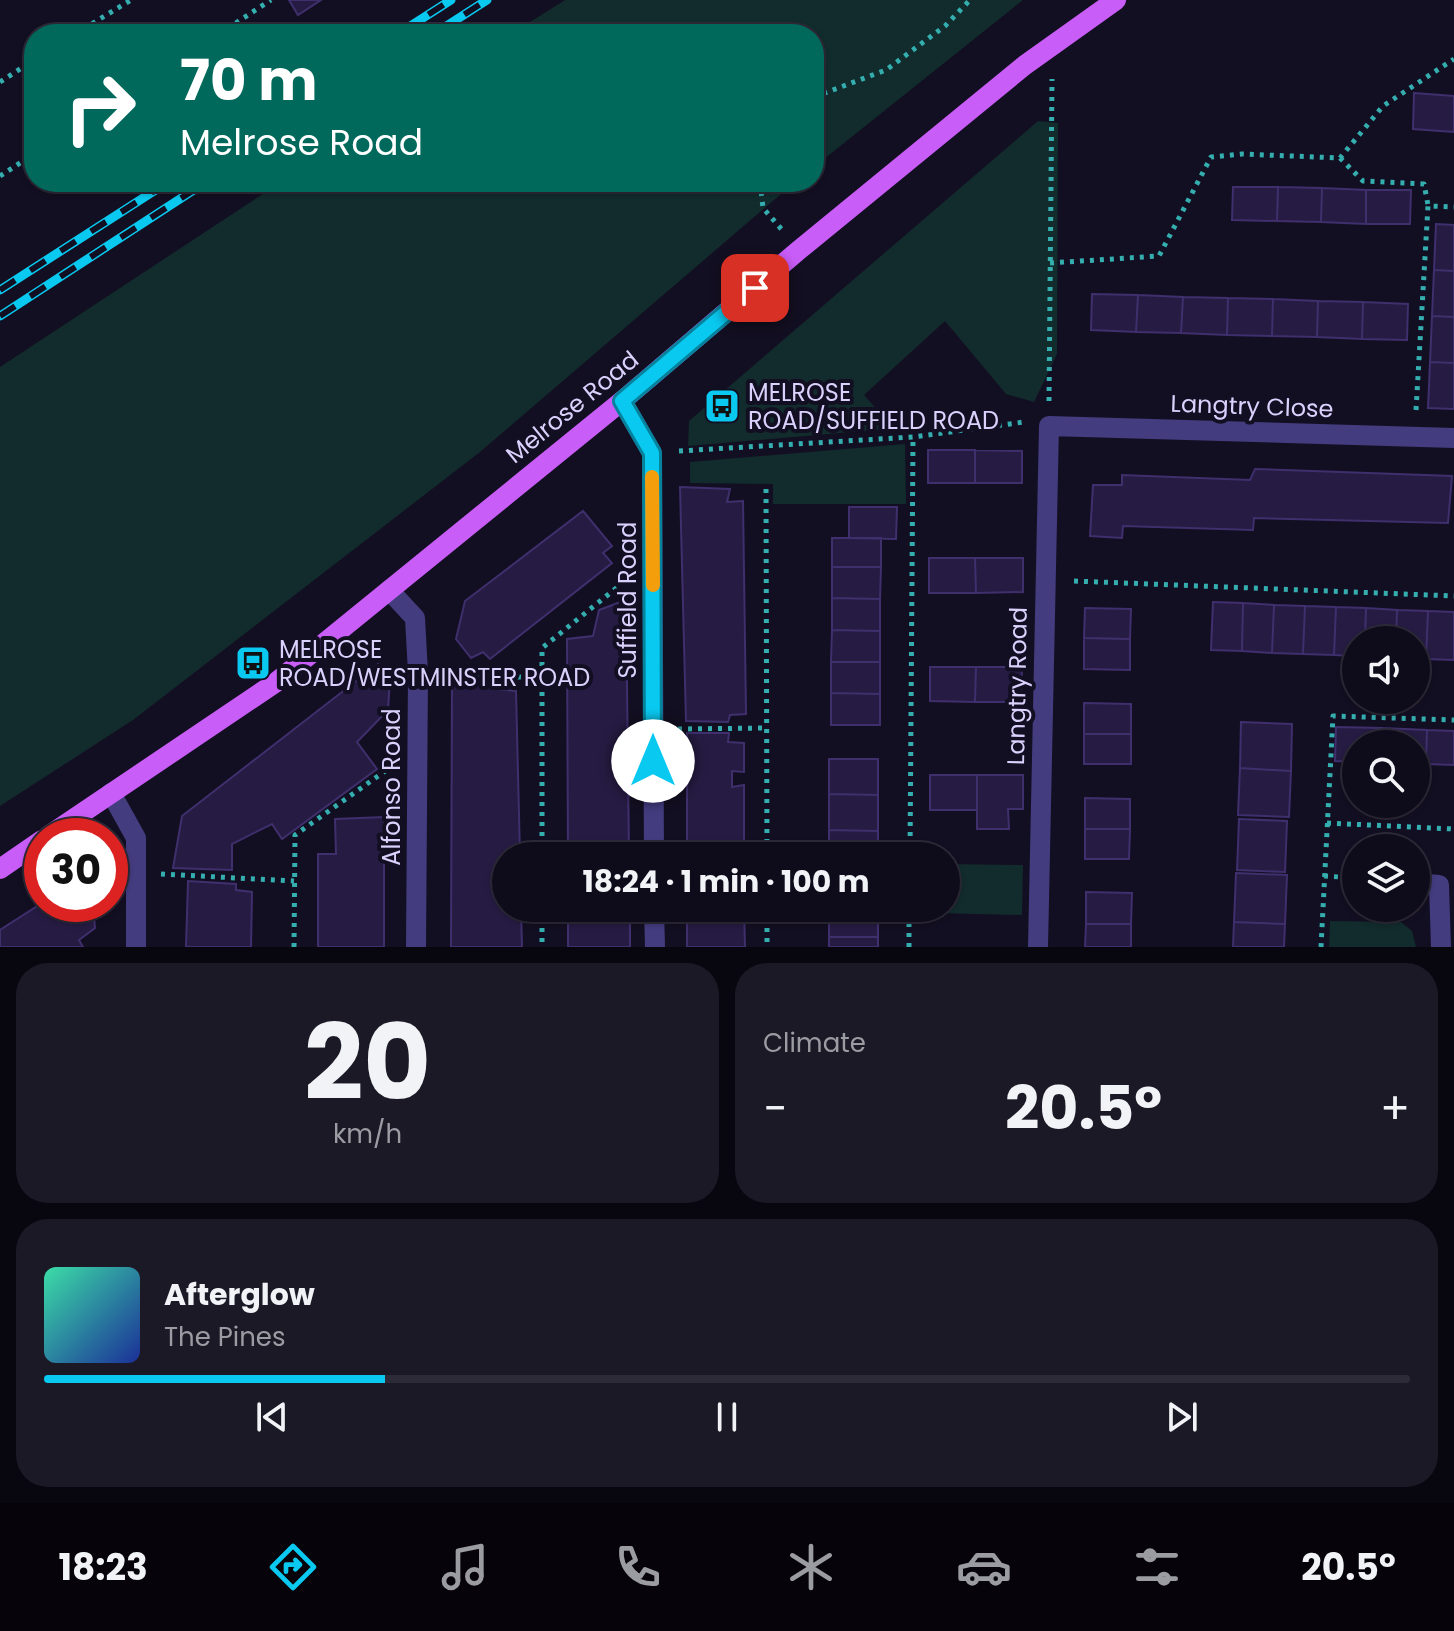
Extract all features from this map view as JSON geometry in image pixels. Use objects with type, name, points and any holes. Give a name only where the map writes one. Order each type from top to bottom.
[{"type":"main road","name":"Melrose Road","points":[[74,818],[275,683],[622,401],[799,250],[1053,45],[1116,0]]},
{"type":"main road","points":[[0,869],[24,852]]},
{"type":"street","name":"Suffield Road","points":[[622,401],[652,453],[654,842]]},
{"type":"street","name":"Langtry Close","points":[[1049,422],[1454,438]]},
{"type":"street","name":"Langtry Road","points":[[1038,947],[1049,422]]},
{"type":"street","name":"Alfonso Road","points":[[389,590],[415,618],[418,673],[416,947]]},
{"type":"street","points":[[111,793],[136,838],[136,947]]},
{"type":"street","points":[[1430,884],[1439,885],[1441,947]]},
{"type":"street","points":[[654,922],[655,947]]},
{"type":"path","points":[[91,24],[131,0]]},
{"type":"path","points":[[234,24],[271,0]]},
{"type":"path","points":[[824,93],[886,70],[945,26],[970,0]]},
{"type":"path","points":[[652,453],[913,437],[1049,422],[1053,45]]},
{"type":"path","points":[[1340,158],[1383,106],[1454,59]]},
{"type":"path","points":[[0,82],[24,66]]},
{"type":"path","points":[[1050,263],[1159,256],[1211,157],[1242,154],[1340,158],[1363,181],[1424,184],[1428,206],[1415,436]]},
{"type":"path","points":[[0,176],[24,160]]},
{"type":"path","points":[[761,192],[763,208],[799,250]]},
{"type":"path","points":[[1428,206],[1454,207]]},
{"type":"path","points":[[910,842],[913,437]]},
{"type":"path","points":[[766,489],[767,842]]},
{"type":"path","points":[[542,842],[542,648],[653,558]]},
{"type":"path","points":[[1045,580],[1454,596]]},
{"type":"path","points":[[418,673],[542,678]]},
{"type":"path","points":[[1321,947],[1333,716],[1454,720]]},
{"type":"path","points":[[653,729],[767,728]]},
{"type":"path","points":[[294,947],[295,835],[389,768],[418,768]]},
{"type":"path","points":[[1327,823],[1454,829]]},
{"type":"path","points":[[136,873],[294,881]]},
{"type":"path","points":[[1324,876],[1342,877]]},
{"type":"path","points":[[542,922],[542,947]]},
{"type":"path","points":[[767,922],[767,947]]},
{"type":"path","points":[[909,922],[909,947]]},
{"type":"green space","points":[[565,0],[1023,0],[824,159],[824,24],[527,24]]},
{"type":"green space","points":[[1038,121],[1058,123],[1057,354],[1034,402],[1006,394],[945,321],[864,395],[890,424],[886,429],[688,446],[689,421]]},
{"type":"green space","points":[[266,192],[783,192],[480,452],[133,720],[0,806],[0,367]]},
{"type":"green space","points":[[905,444],[906,504],[773,504],[773,484],[690,483],[690,462]]},
{"type":"green space","points":[[960,864],[1023,865],[1022,915],[960,914]]},
{"type":"green space","points":[[1330,921],[1401,922],[1412,931],[1416,947],[1329,947]]},
{"type":"building","points":[[289,0],[321,0],[298,15]]},
{"type":"building","points":[[1414,93],[1454,96],[1454,132],[1413,129]]},
{"type":"building","points":[[1233,187],[1278,187],[1277,221],[1232,220]]},
{"type":"building","points":[[1278,187],[1322,188],[1321,222],[1277,221]]},
{"type":"building","points":[[1322,188],[1366,190],[1366,224],[1321,222]]},
{"type":"building","points":[[1366,190],[1411,190],[1410,224],[1366,224]]},
{"type":"building","points":[[1436,224],[1454,225],[1454,271],[1434,270]]},
{"type":"building","points":[[1434,270],[1454,271],[1454,317],[1432,316]]},
{"type":"building","points":[[1092,294],[1138,295],[1136,332],[1091,330]]},
{"type":"building","points":[[1138,295],[1183,297],[1181,333],[1136,332]]},
{"type":"building","points":[[1183,297],[1228,298],[1227,335],[1181,333]]},
{"type":"building","points":[[1228,298],[1273,299],[1272,336],[1227,335]]},
{"type":"building","points":[[1273,299],[1318,301],[1317,337],[1272,336]]},
{"type":"building","points":[[1318,301],[1363,302],[1362,339],[1317,337]]},
{"type":"building","points":[[1363,302],[1408,304],[1407,340],[1362,339]]},
{"type":"building","points":[[1432,316],[1454,317],[1454,363],[1430,362]]},
{"type":"building","points":[[1430,362],[1454,363],[1454,409],[1428,408]]},
{"type":"building","points":[[928,450],[975,450],[975,483],[928,483]]},
{"type":"building","points":[[975,450],[1022,451],[1022,483],[975,483]]},
{"type":"building","points":[[1255,469],[1452,476],[1448,523],[1254,518],[1253,530],[1123,526],[1122,538],[1090,536],[1093,485],[1122,485],[1122,475],[1250,480]]},
{"type":"building","points":[[680,487],[730,489],[727,502],[743,501],[746,714],[730,715],[728,722],[686,721]]},
{"type":"building","points":[[849,507],[897,507],[896,539],[849,538]]},
{"type":"building","points":[[583,511],[612,546],[603,553],[612,563],[490,659],[483,652],[471,658],[456,639],[465,601]]},
{"type":"building","points":[[832,538],[881,538],[881,567],[832,567]]},
{"type":"building","points":[[929,558],[975,558],[976,593],[929,593]]},
{"type":"building","points":[[975,558],[1023,558],[1023,592],[976,593]]},
{"type":"building","points":[[832,567],[881,567],[880,599],[832,598]]},
{"type":"building","points":[[832,598],[880,599],[880,631],[832,630]]},
{"type":"building","points":[[626,600],[629,842],[568,842],[567,639],[593,636],[599,610]]},
{"type":"building","points":[[1213,602],[1243,603],[1242,651],[1211,650]]},
{"type":"building","points":[[1243,603],[1274,605],[1272,653],[1242,651]]},
{"type":"building","points":[[1274,605],[1305,606],[1303,654],[1272,653]]},
{"type":"building","points":[[1305,606],[1336,607],[1334,655],[1303,654]]},
{"type":"building","points":[[1336,607],[1366,608],[1365,626],[1342,626],[1342,655],[1334,655]]},
{"type":"building","points":[[1085,608],[1131,609],[1130,639],[1084,638]]},
{"type":"building","points":[[1366,608],[1397,610],[1396,626],[1365,626]]},
{"type":"building","points":[[1397,610],[1428,611],[1427,626],[1396,626]]},
{"type":"building","points":[[1428,611],[1454,612],[1454,660],[1430,659],[1430,626],[1427,626]]},
{"type":"building","points":[[832,630],[880,631],[880,662],[831,662]]},
{"type":"building","points":[[1084,638],[1130,639],[1130,670],[1084,669]]},
{"type":"building","points":[[831,662],[880,662],[880,694],[831,693]]},
{"type":"building","points":[[378,664],[390,678],[388,710],[357,742],[377,769],[282,839],[272,824],[232,844],[232,870],[173,868],[182,816]]},
{"type":"building","points":[[930,667],[976,667],[975,702],[930,701]]},
{"type":"building","points":[[976,667],[1022,667],[1021,702],[975,702]]},
{"type":"building","points":[[452,681],[499,683],[497,689],[516,691],[520,842],[492,842],[492,922],[521,922],[522,947],[451,947]]},
{"type":"building","points":[[831,693],[880,694],[880,725],[831,725]]},
{"type":"building","points":[[1084,703],[1131,704],[1131,734],[1084,734]]},
{"type":"building","points":[[1241,722],[1292,724],[1291,771],[1240,768]]},
{"type":"building","points":[[1336,727],[1382,728],[1342,730],[1342,761],[1335,761]]},
{"type":"building","points":[[1382,728],[1427,730],[1382,730]]},
{"type":"building","points":[[1430,730],[1454,731],[1454,765],[1430,764]]},
{"type":"building","points":[[687,733],[729,733],[728,742],[744,743],[744,772],[732,771],[732,787],[744,785],[744,842],[687,842]]},
{"type":"building","points":[[1084,734],[1131,734],[1131,764],[1084,764]]},
{"type":"building","points":[[829,759],[878,759],[878,795],[829,794]]},
{"type":"building","points":[[1240,768],[1291,771],[1289,817],[1238,815]]},
{"type":"building","points":[[930,775],[977,775],[977,810],[930,810]]},
{"type":"building","points":[[977,775],[1023,775],[1023,809],[1008,809],[1009,829],[977,829]]},
{"type":"building","points":[[829,794],[878,795],[878,831],[829,830]]},
{"type":"building","points":[[1085,798],[1130,799],[1130,829],[1085,829]]},
{"type":"building","points":[[384,817],[384,947],[318,947],[318,854],[336,854],[335,819]]},
{"type":"building","points":[[1239,819],[1287,821],[1285,872],[1237,870]]},
{"type":"building","points":[[1085,829],[1130,829],[1129,859],[1085,859]]},
{"type":"building","points":[[829,830],[878,831],[878,842],[829,842]]},
{"type":"building","points":[[1236,873],[1287,875],[1285,924],[1234,922]]},
{"type":"building","points":[[188,881],[236,884],[236,890],[252,892],[251,947],[186,947]]},
{"type":"building","points":[[1086,892],[1132,893],[1131,924],[1086,924]]},
{"type":"building","points":[[24,915],[24,922],[94,922],[95,928],[79,940],[83,947],[0,947],[0,930]]},
{"type":"building","points":[[568,922],[630,922],[630,947],[568,947]]},
{"type":"building","points":[[687,922],[744,922],[745,947],[687,947]]},
{"type":"building","points":[[829,922],[878,922],[878,937],[829,937]]},
{"type":"building","points":[[1234,922],[1285,924],[1284,947],[1233,947]]},
{"type":"building","points":[[1086,924],[1131,924],[1131,947],[1085,947]]},
{"type":"building","points":[[829,937],[878,937],[878,947],[829,947]]},
{"type":"railway","points":[[414,24],[451,0]]},
{"type":"railway","points":[[450,24],[487,0]]},
{"type":"railway","points":[[0,290],[152,192]]},
{"type":"railway","points":[[0,316],[191,192]]},
{"type":"slow traffic","points":[[652,477],[653,585]]},
{"type":"place","name":"MELROSE ROAD/SUFFIELD ROAD","points":[[722,406]]},
{"type":"place","name":"MELROSE ROAD/WESTMINSTER ROAD","points":[[253,663]]},
{"type":"route","points":[[653,761],[652,453],[622,401],[755,288]]}]
